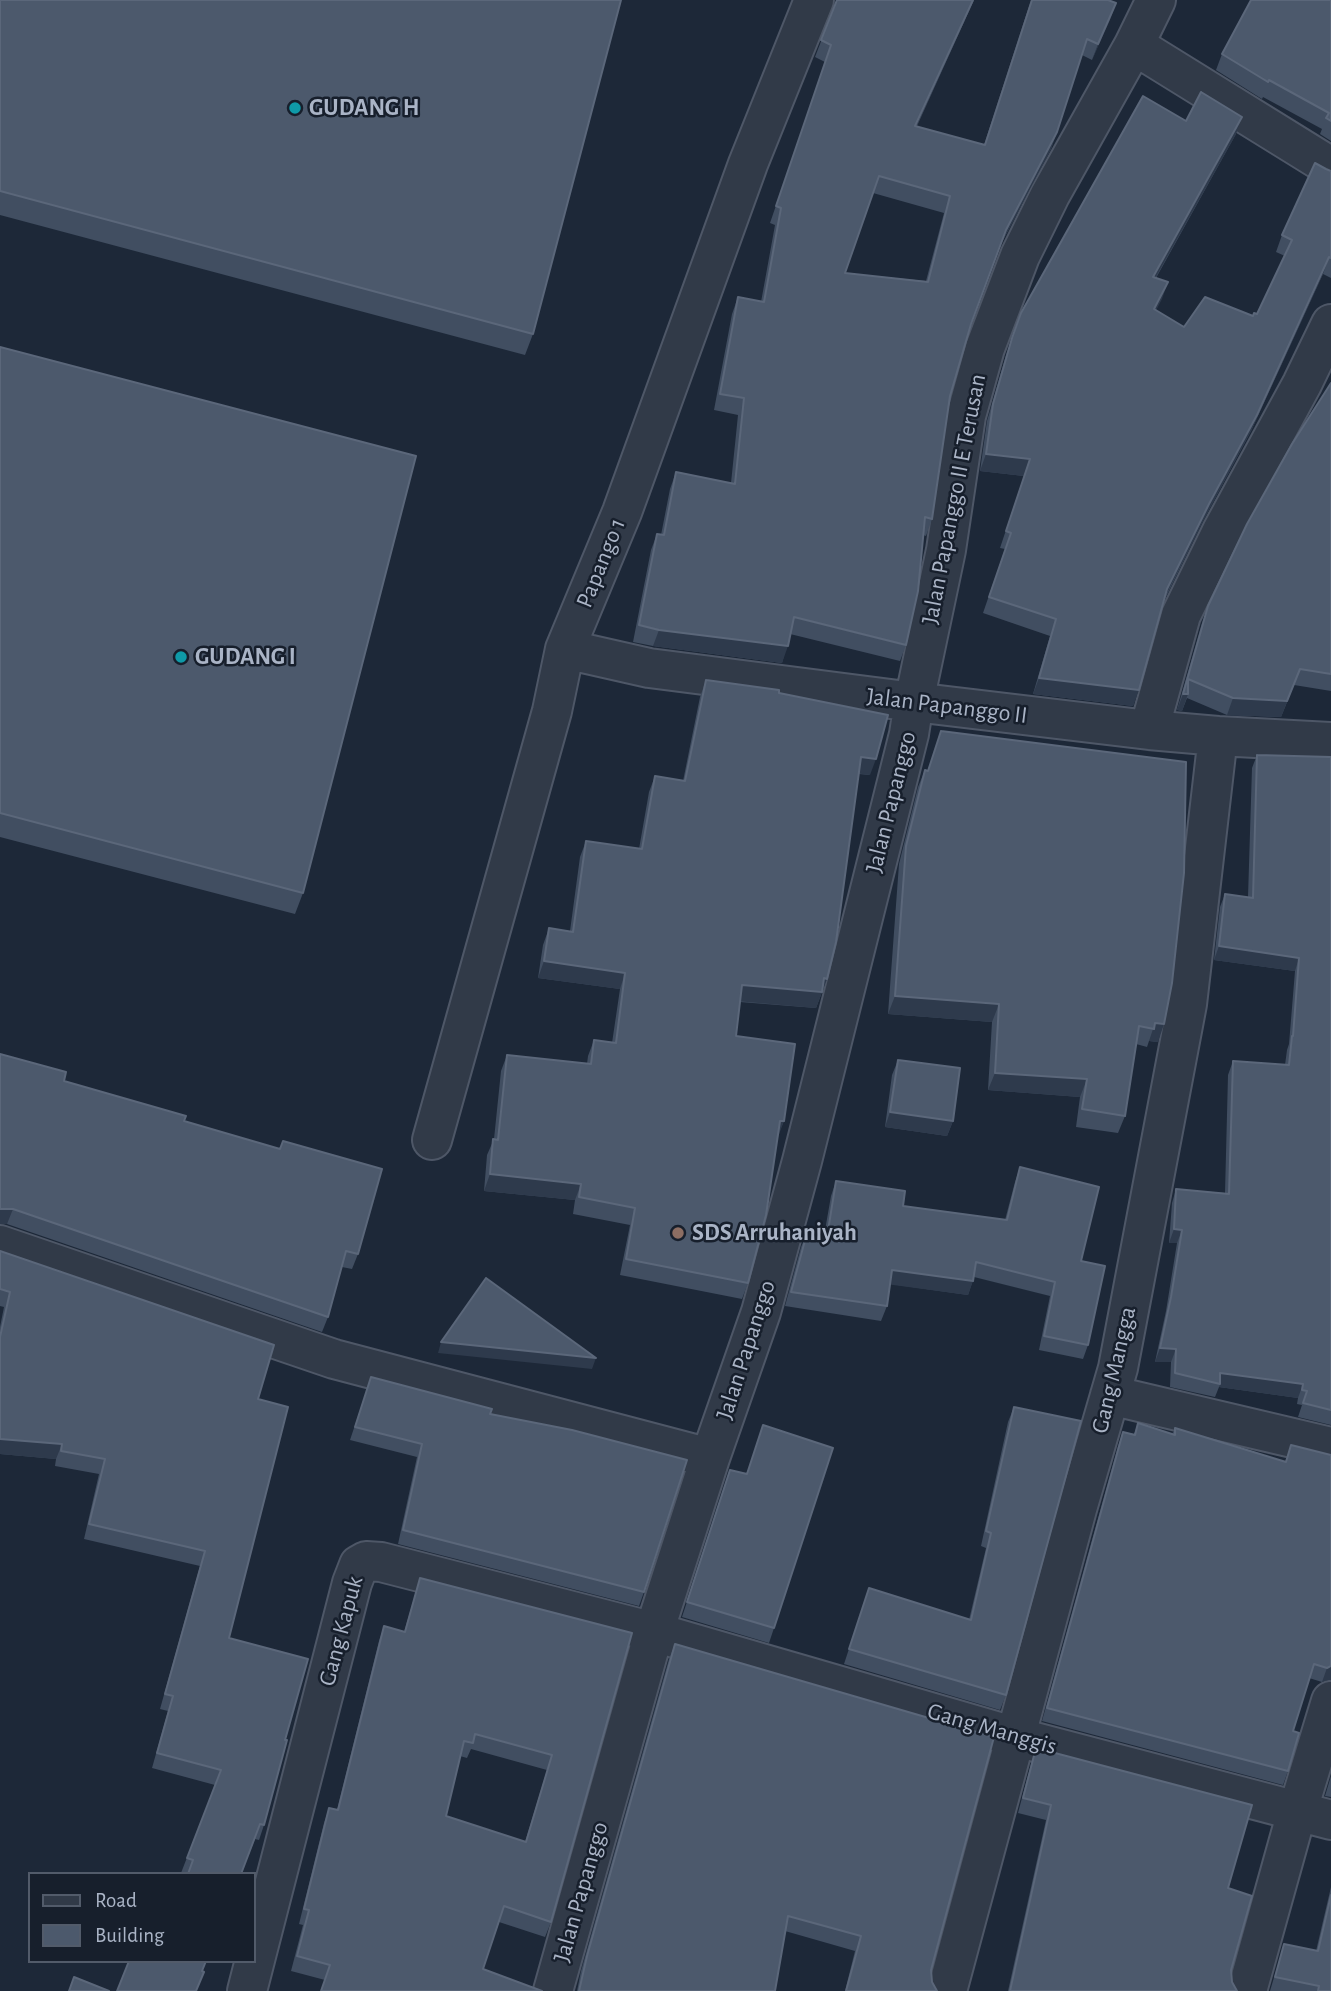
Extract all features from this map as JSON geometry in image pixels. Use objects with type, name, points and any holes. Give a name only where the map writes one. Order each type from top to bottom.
[{"type":"street","name":"Papango 1","points":[[432,1140],[552,711],[565,649],[622,512],[748,164],[814,0]]},
{"type":"street","name":"Jalan Papanggo II E Terusan","points":[[914,702],[946,550],[966,416],[985,348],[1020,256],[1050,195],[1134,45],[1146,4]]},
{"type":"street","points":[[1134,45],[1331,167]]},
{"type":"street","points":[[1149,730],[1181,615],[1331,324]]},
{"type":"street","name":"Jalan Papanggo II","points":[[565,649],[649,668],[914,702],[1149,730],[1331,742]]},
{"type":"street","name":"Jalan Papanggo","points":[[553,1991],[654,1632],[772,1275],[909,734],[914,702]]},
{"type":"street","name":"Gang Mangga","points":[[947,1991],[1077,1509],[1118,1368],[1187,1004],[1219,736]]},
{"type":"street","points":[[0,1245],[334,1359],[710,1458]]},
{"type":"street","points":[[1110,1395],[1331,1447]]},
{"type":"street","name":"Gang Kapuk","points":[[256,1957],[352,1583],[359,1565],[366,1561],[381,1562],[654,1632]]},
{"type":"street","name":"Gang Manggis","points":[[654,1632],[1016,1737],[1314,1815]]},
{"type":"street","points":[[1247,1991],[1314,1815],[1331,1701]]},
{"type":"street","name":"Gang Kapuk","points":[[247,1991],[254,1963]]},
{"type":"building","name":"GUDANG H","points":[[0,0],[621,0],[533,334],[0,191]]},
{"type":"building","points":[[837,0],[973,0],[915,126],[985,145],[1032,0],[1108,0],[1116,3],[1098,44],[1087,39],[1057,132],[1006,230],[971,324],[950,396],[932,519],[925,517],[918,591],[906,645],[794,617],[788,646],[659,630],[639,625],[657,534],[664,535],[676,472],[735,484],[744,398],[720,394],[738,297],[764,302],[781,208],[776,206],[831,45],[821,40]],"holes":[[[879,176],[950,196],[928,282],[845,273]]]},
{"type":"building","points":[[1251,0],[1331,0],[1331,121],[1326,118],[1329,113],[1269,80],[1268,82],[1222,54]]},
{"type":"building","points":[[1201,92],[1242,117],[1153,277],[1168,282],[1154,309],[1184,327],[1205,297],[1253,316],[1254,313],[1257,314],[1292,240],[1282,235],[1315,163],[1331,171],[1331,258],[1329,257],[1257,415],[1167,589],[1139,690],[1039,678],[1056,619],[989,597],[1011,533],[1006,531],[1030,459],[986,454],[993,404],[1021,313],[1143,96],[1186,121]]},
{"type":"building","name":"GUDANG I","points":[[0,347],[416,456],[303,893],[0,813]]},
{"type":"building","points":[[1331,383],[1331,674],[1300,669],[1287,701],[1233,698],[1188,679],[1188,694],[1183,694],[1208,606],[1247,524],[1292,444]]},
{"type":"building","points":[[706,680],[779,690],[779,693],[888,715],[876,759],[861,757],[836,942],[822,992],[742,985],[736,1036],[795,1044],[766,1215],[748,1283],[626,1259],[635,1208],[579,1197],[581,1184],[490,1174],[493,1139],[498,1140],[507,1055],[591,1064],[594,1040],[616,1043],[625,973],[544,961],[549,928],[573,932],[586,841],[642,849],[655,776],[685,781]]},
{"type":"building","points":[[941,731],[1186,762],[1184,873],[1172,983],[1164,1024],[1155,1023],[1154,1029],[1139,1026],[1125,1116],[1082,1109],[1087,1079],[995,1073],[999,1004],[895,996],[906,846],[925,770],[928,771]]},
{"type":"building","points":[[1257,755],[1331,757],[1331,1410],[1303,1403],[1307,1391],[1302,1390],[1303,1384],[1220,1373],[1220,1384],[1175,1373],[1176,1349],[1160,1348],[1182,1230],[1174,1229],[1176,1189],[1229,1194],[1233,1061],[1289,1065],[1299,958],[1219,946],[1225,894],[1253,898]]},
{"type":"building","points":[[0,1054],[66,1072],[64,1081],[186,1116],[184,1121],[280,1149],[283,1141],[382,1169],[358,1254],[346,1251],[328,1317],[13,1209],[0,1209]]},
{"type":"building","points":[[898,1060],[960,1068],[953,1121],[890,1112]]},
{"type":"building","points":[[1020,1167],[1099,1187],[1081,1261],[1105,1266],[1088,1345],[1044,1336],[1055,1282],[976,1262],[973,1281],[892,1270],[887,1306],[791,1292],[807,1233],[827,1237],[836,1181],[905,1191],[903,1206],[1007,1220]]},
{"type":"building","points":[[0,1251],[274,1345],[258,1399],[288,1407],[229,1638],[308,1659],[264,1825],[260,1824],[242,1872],[189,1872],[193,1860],[187,1858],[221,1770],[157,1753],[173,1696],[165,1694],[205,1551],[89,1524],[105,1459],[61,1451],[62,1444],[0,1439],[0,1337],[10,1292],[0,1289]]},
{"type":"building","points":[[486,1278],[596,1358],[441,1342]]},
{"type":"building","points":[[371,1377],[492,1409],[490,1414],[572,1430],[687,1460],[644,1592],[403,1530],[422,1444],[355,1427]]},
{"type":"building","points":[[1014,1407],[1081,1421],[1006,1695],[849,1649],[869,1588],[971,1620],[991,1533],[986,1531]]},
{"type":"building","points":[[1138,1423],[1175,1435],[1175,1428],[1286,1462],[1291,1445],[1331,1455],[1331,1666],[1327,1668],[1314,1664],[1293,1731],[1299,1733],[1288,1771],[1047,1708],[1123,1432],[1135,1435]]},
{"type":"building","points":[[763,1425],[833,1448],[774,1628],[687,1602],[730,1470],[747,1474]]},
{"type":"building","points":[[420,1578],[632,1633],[551,1922],[504,1906],[483,1969],[542,1991],[321,1991],[330,1965],[297,1956],[309,1910],[304,1909],[329,1808],[338,1810],[384,1626],[405,1632]],"holes":[[[475,1734],[552,1755],[526,1842],[446,1816],[464,1741],[473,1743]]]},
{"type":"building","points":[[675,1644],[994,1737],[931,1970],[932,1982],[937,1991],[846,1991],[861,1936],[788,1916],[775,1991],[579,1991]]},
{"type":"building","points":[[1036,1748],[1252,1805],[1228,1888],[1252,1896],[1231,1970],[1232,1982],[1237,1991],[1010,1991],[1051,1805],[1023,1798]]},
{"type":"building","points":[[1331,1895],[1331,1991],[1318,1991],[1319,1986],[1275,1977],[1284,1944],[1318,1951]]},
{"type":"building","points":[[128,1963],[205,1963],[196,1991],[117,1991]]},
{"type":"building","points":[[74,1977],[109,1991],[69,1991]]},
{"type":"place","name":"GUDANG H","points":[[295,108]]},
{"type":"place","name":"GUDANG I","points":[[181,657]]},
{"type":"place","name":"SDS Arruhaniyah","points":[[678,1233]]}]
